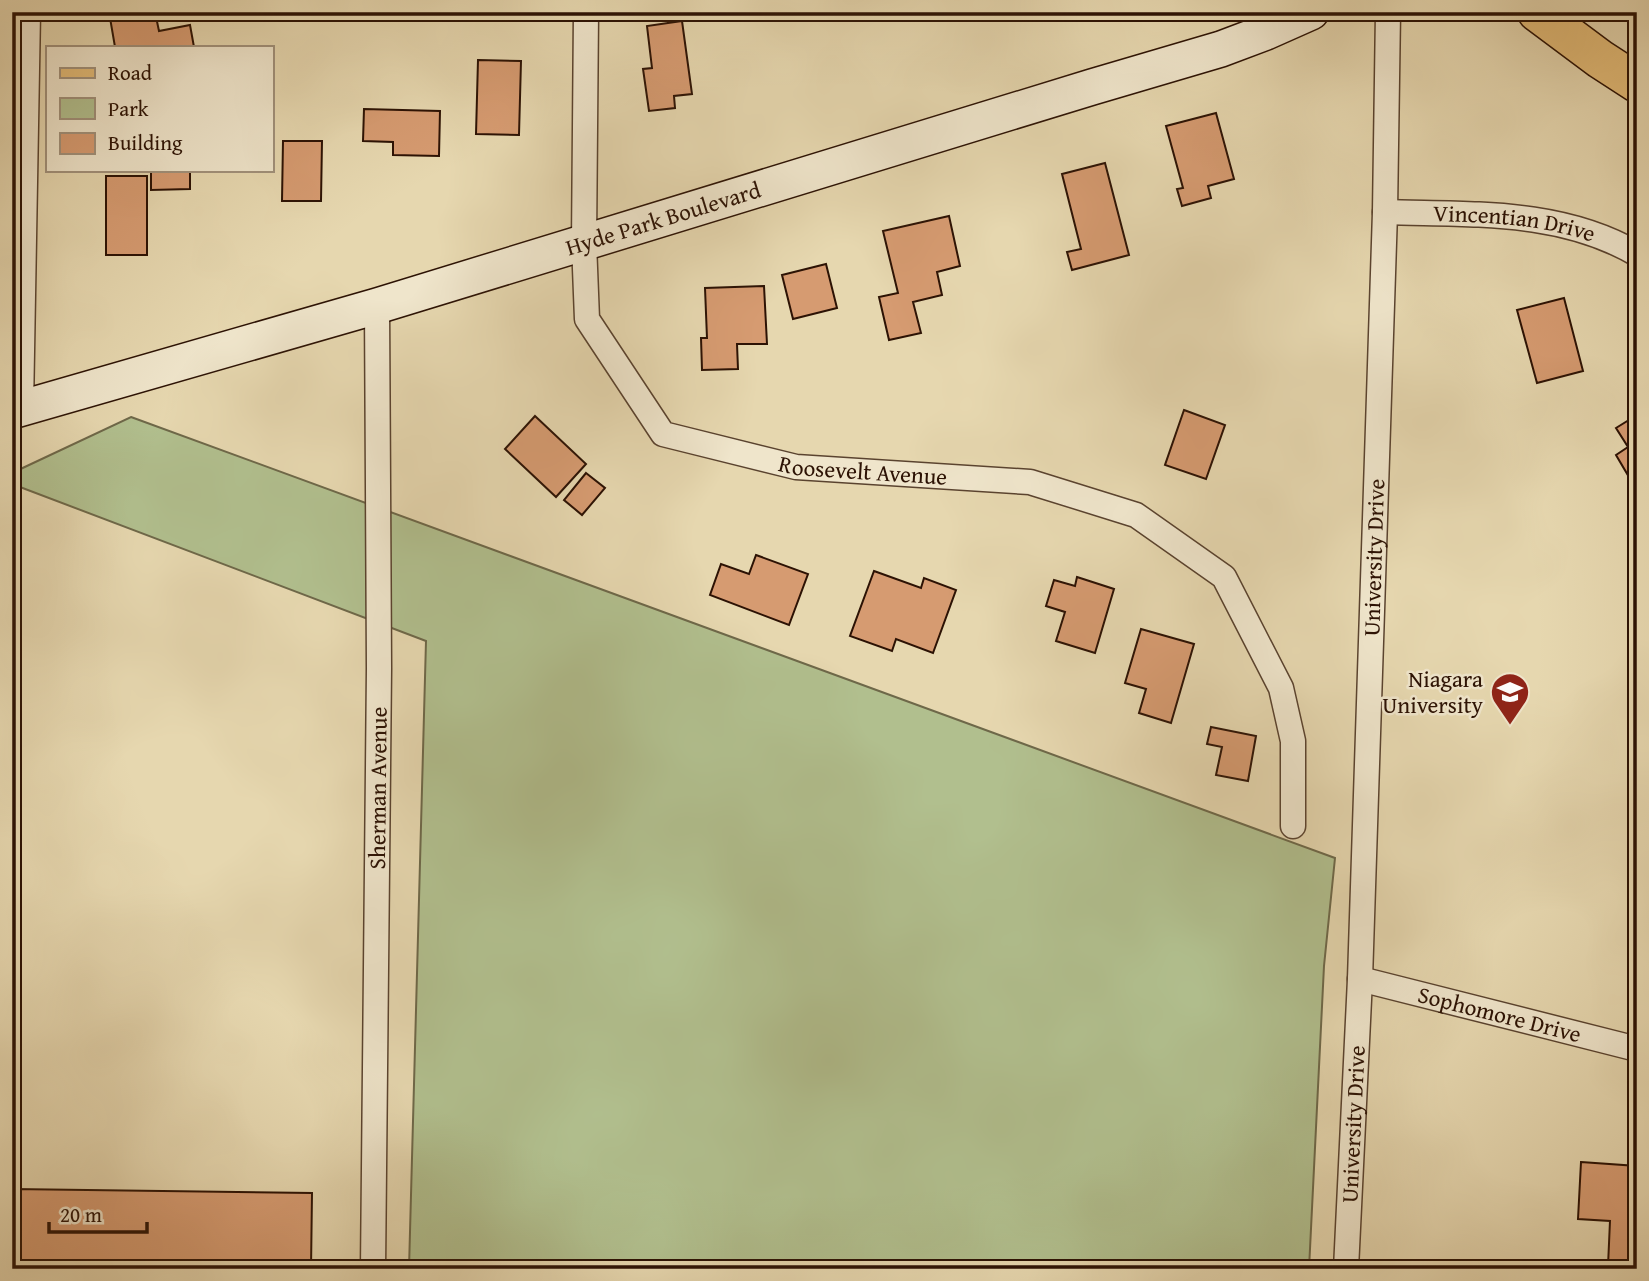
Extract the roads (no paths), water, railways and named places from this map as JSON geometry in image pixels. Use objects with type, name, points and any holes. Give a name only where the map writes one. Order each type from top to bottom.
[{"type":"main road","name":"Hyde Park Boulevard","points":[[17,409],[377,306],[1196,57],[1244,41],[1311,12]]},
{"type":"main road","points":[[1537,12],[1637,83]]},
{"type":"street","points":[[17,409],[28,12]]},
{"type":"street","name":"Roosevelt Avenue","points":[[586,12],[584,243],[587,319],[663,434],[796,467],[1030,482],[1136,515],[1224,577],[1281,688],[1293,741],[1293,826]]},
{"type":"street","name":"University Drive","points":[[1346,1269],[1360,979],[1385,212],[1388,12]]},
{"type":"street","name":"Vincentian Drive","points":[[1385,212],[1533,218],[1583,230],[1637,254]]},
{"type":"street","name":"Sherman Avenue","points":[[373,1269],[379,668],[377,306]]},
{"type":"street","name":"Sophomore Drive","points":[[1360,979],[1637,1049]]},
{"type":"place","name":"Niagara University","points":[[1510,726]]}]
